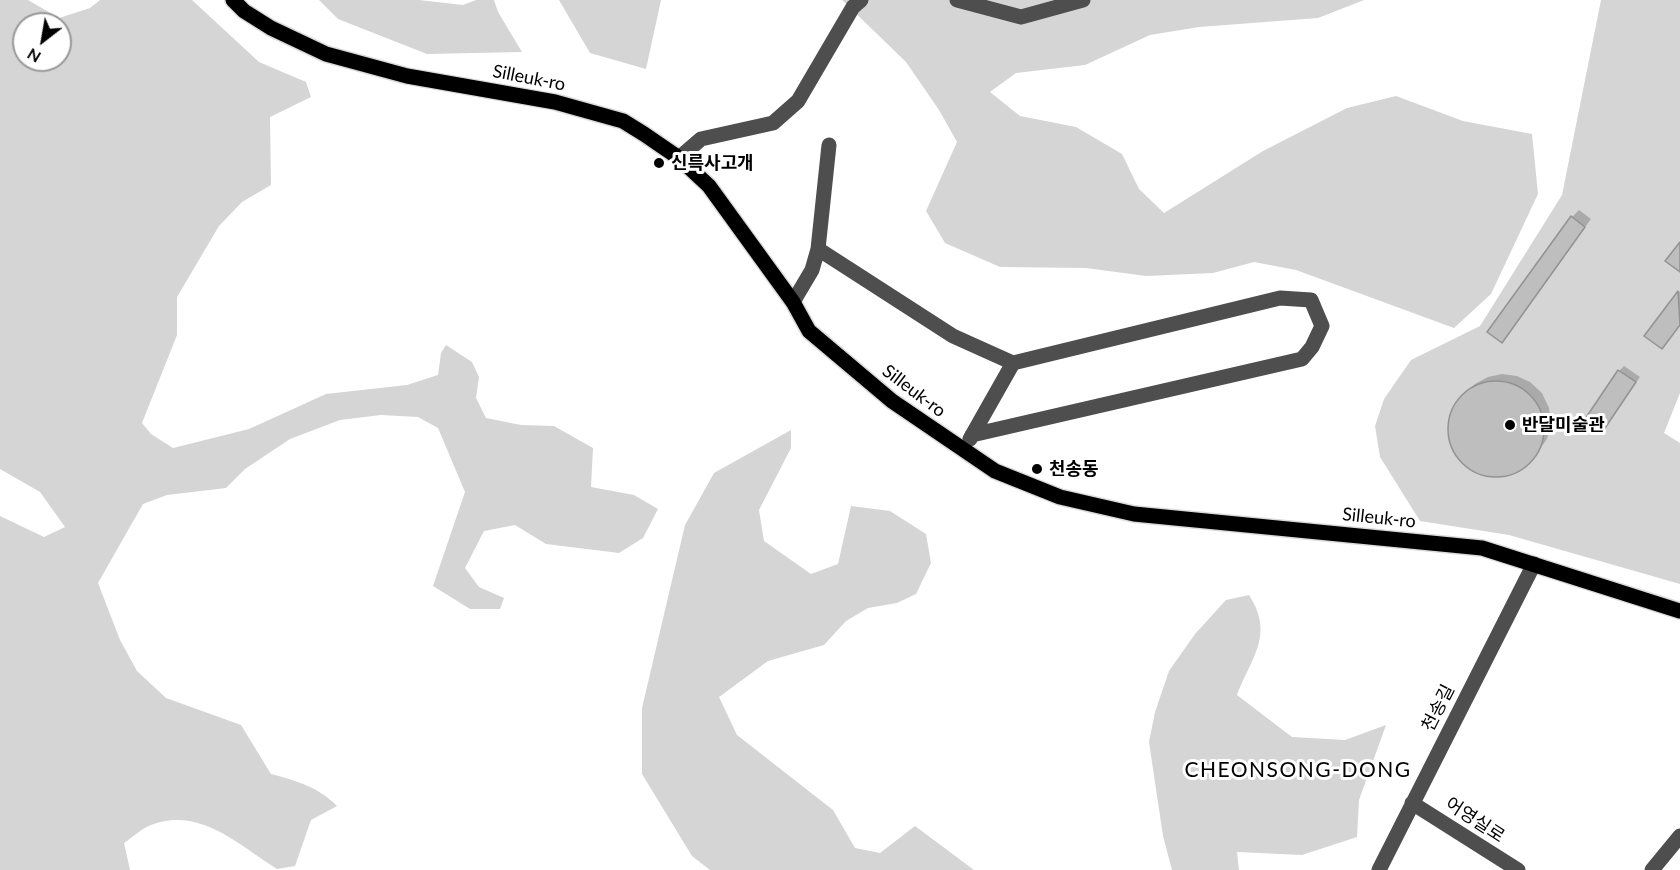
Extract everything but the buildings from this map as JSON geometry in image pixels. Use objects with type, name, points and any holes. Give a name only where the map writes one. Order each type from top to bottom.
[{"type":"main road","name":"Silleuk-ro","points":[[233,0],[244,11],[271,28],[326,54],[407,76],[555,102],[623,122],[679,158],[709,186],[794,302],[809,331],[892,401],[995,471],[1060,497],[1134,514],[1482,548],[1680,611]]},
{"type":"street","points":[[679,158],[701,139],[773,123],[798,101],[853,7],[861,0]]},
{"type":"street","points":[[957,0],[1021,17],[1083,0]]},
{"type":"street","points":[[794,302],[812,270],[818,249],[829,145]]},
{"type":"street","points":[[818,249],[953,336],[1013,363],[1280,298],[1311,300],[1322,326],[1312,347],[1302,359],[972,435]]},
{"type":"street","points":[[964,452],[1013,363]]},
{"type":"street","name":"천송길","points":[[1379,870],[1534,564]]},
{"type":"street","name":"어영실로","points":[[1412,802],[1518,870]]},
{"type":"street","points":[[1652,870],[1680,836]]},
{"type":"shaded area","points":[[0,0],[28,0],[49,12],[12,12],[12,72],[72,72],[72,14],[90,8],[100,0],[192,0],[259,62],[306,82],[311,97],[270,117],[271,185],[242,202],[219,226],[177,297],[177,335],[142,423],[151,434],[173,448],[249,429],[326,394],[407,385],[438,375],[441,353],[446,345],[472,362],[479,377],[476,398],[486,418],[521,425],[554,426],[593,448],[591,487],[634,495],[658,509],[643,538],[619,553],[546,544],[515,525],[484,531],[465,568],[479,587],[504,598],[500,609],[470,609],[433,586],[465,492],[438,428],[418,417],[381,415],[340,420],[290,439],[245,469],[226,488],[167,495],[143,504],[98,583],[120,640],[137,671],[166,698],[241,725],[271,774],[315,789],[337,806],[311,820],[295,866],[277,869],[218,831],[186,821],[169,820],[148,826],[124,843],[130,870],[0,870],[0,516],[44,537],[65,527],[40,492],[0,469]]},
{"type":"shaded area","points":[[319,0],[419,0],[463,5],[476,0],[494,0],[498,12],[522,52],[427,54],[338,19]]},
{"type":"shaded area","points":[[559,0],[661,0],[646,69],[590,53]]},
{"type":"shaded area","points":[[842,0],[1364,0],[1318,18],[1199,27],[1150,35],[1085,65],[1016,73],[990,92],[1020,116],[1076,127],[1122,154],[1139,189],[1164,213],[1263,151],[1347,108],[1396,96],[1463,121],[1532,134],[1538,194],[1491,294],[1454,328],[1296,270],[1254,262],[1213,273],[1146,276],[1086,268],[1000,267],[945,243],[926,211],[957,142],[939,110],[906,62]]},
{"type":"shaded area","points":[[1601,0],[1680,0],[1680,393],[1664,433],[1680,443],[1680,584],[1509,535],[1420,521],[1380,457],[1375,426],[1384,399],[1411,360],[1480,326],[1562,195]]},
{"type":"shaded area","points":[[791,430],[791,448],[759,510],[764,541],[811,574],[838,564],[851,506],[890,511],[926,534],[931,563],[916,594],[897,603],[868,608],[846,621],[824,645],[768,661],[719,697],[737,735],[833,810],[855,848],[880,853],[915,826],[974,870],[710,870],[692,856],[642,774],[642,708],[685,525],[714,473]]},
{"type":"shaded area","points":[[1249,595],[1257,609],[1260,634],[1254,658],[1237,695],[1292,737],[1345,740],[1386,725],[1359,800],[1357,837],[1302,855],[1237,852],[1239,870],[1172,870],[1163,836],[1149,742],[1155,712],[1169,671],[1195,634],[1226,600]]},
{"type":"place","name":"신륵사고개","points":[[659,163]]},
{"type":"place","name":"반달미술관","points":[[1510,425]]},
{"type":"place","name":"천송동","points":[[1037,469]]},
{"type":"district","name":"CHEONSONG-DONG","points":[[1298,770]]}]
